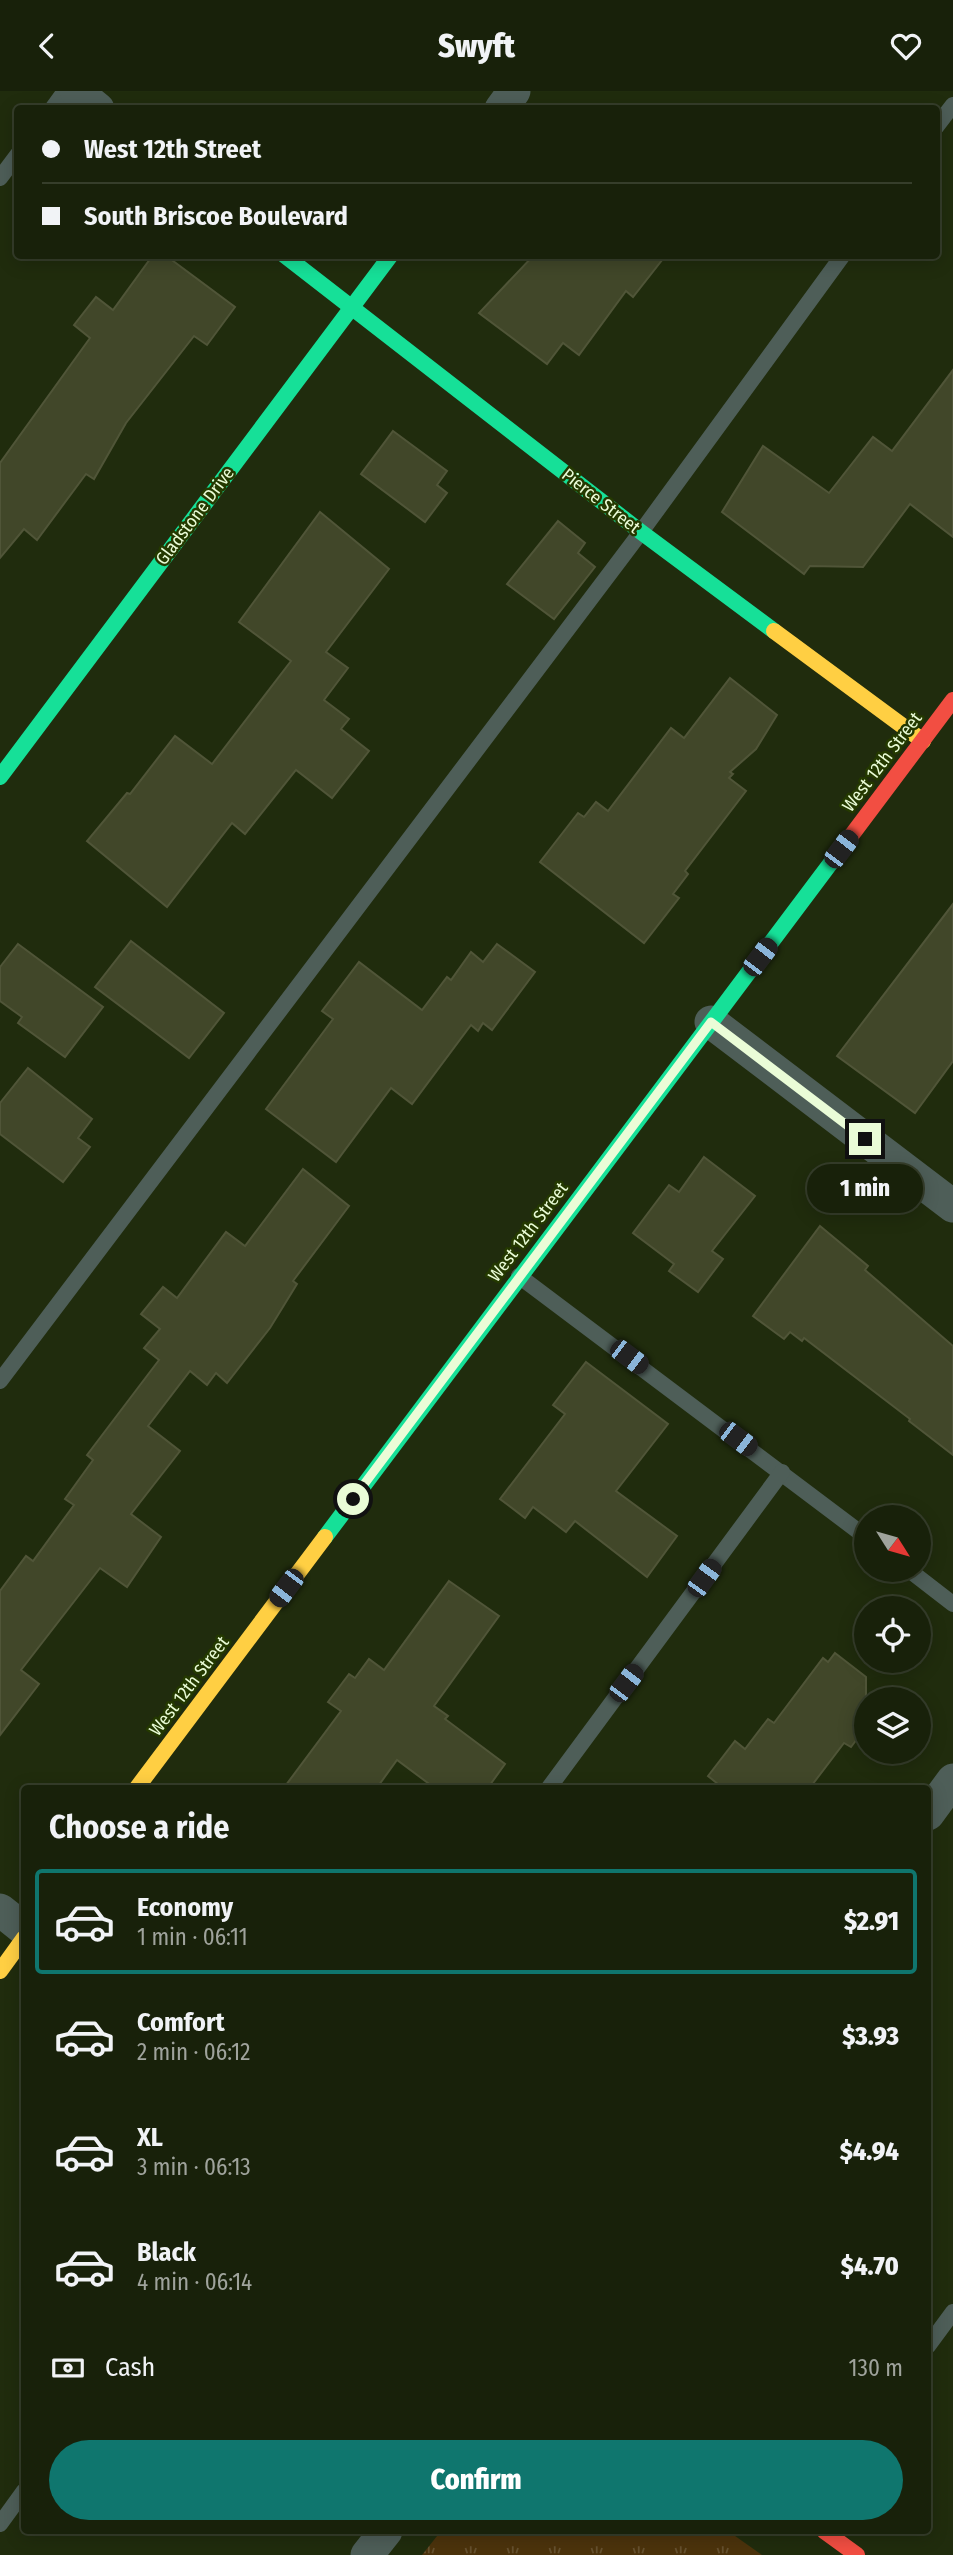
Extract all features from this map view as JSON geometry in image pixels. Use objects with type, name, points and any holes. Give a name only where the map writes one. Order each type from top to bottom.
[{"type":"street","points":[[76,91],[94,105]]},
{"type":"street","name":"Pierce Street","points":[[289,259],[641,532],[922,741]]},
{"type":"street","name":"Gladstone Drive","points":[[0,777],[388,259]]},
{"type":"street","name":"West 12th Street","points":[[139,1785],[953,700]]},
{"type":"street","points":[[711,1022],[953,1206]]},
{"type":"street","points":[[931,1810],[953,1780]]},
{"type":"street","points":[[0,1910],[21,1927]]},
{"type":"street","points":[[0,1971],[21,1942]]},
{"type":"street","points":[[367,2555],[384,2534]]},
{"type":"street","points":[[828,2534],[857,2555]]},
{"type":"lane","points":[[940,122],[953,104]]},
{"type":"lane","points":[[0,178],[14,160]]},
{"type":"lane","points":[[0,1381],[641,532],[840,259]]},
{"type":"lane","points":[[519,1276],[854,1528]]},
{"type":"lane","points":[[551,1785],[782,1472]]},
{"type":"lane","points":[[925,1582],[953,1604]]},
{"type":"lane","points":[[931,2342],[953,2312]]},
{"type":"lane","points":[[0,2524],[21,2495]]},
{"type":"green space","points":[[439,2534],[732,2534],[762,2555],[422,2555]]},
{"type":"building","points":[[150,259],[170,259],[235,307],[207,345],[194,336],[126,423],[94,479],[86,474],[37,540],[24,529],[0,558],[0,463],[90,338],[74,325],[96,297],[113,310]]},
{"type":"building","points":[[530,259],[663,259],[633,297],[626,291],[579,355],[563,343],[547,364],[479,313]]},
{"type":"building","points":[[953,370],[953,537],[910,504],[863,567],[810,566],[804,574],[722,512],[763,446],[829,493],[873,437],[892,451]]},
{"type":"building","points":[[393,431],[447,471],[437,485],[447,493],[425,522],[361,474]]},
{"type":"building","points":[[320,512],[389,569],[326,652],[348,668],[324,700],[349,719],[341,729],[369,751],[332,798],[296,770],[245,834],[232,823],[167,907],[87,841],[127,793],[130,794],[175,736],[212,764],[291,661],[239,622]]},
{"type":"building","points":[[558,521],[585,543],[578,553],[595,567],[554,619],[507,584]]},
{"type":"building","points":[[730,678],[777,715],[756,749],[730,772],[733,774],[729,778],[746,791],[685,871],[688,874],[673,894],[679,898],[644,943],[540,862],[578,813],[584,817],[596,802],[608,811],[671,728],[684,738]]},
{"type":"building","points":[[953,904],[953,1061],[915,1113],[837,1056]]},
{"type":"building","points":[[131,941],[224,1013],[189,1058],[95,987]]},
{"type":"building","points":[[18,944],[103,1007],[65,1057],[18,1023],[22,1017],[0,1001],[0,967]]},
{"type":"building","points":[[497,944],[535,972],[492,1030],[483,1023],[478,1031],[471,1025],[412,1104],[391,1088],[336,1162],[266,1109],[333,1019],[322,1011],[359,962],[422,1010],[447,977],[451,980],[471,952],[483,962]]},
{"type":"building","points":[[28,1068],[92,1119],[78,1138],[90,1147],[63,1182],[0,1134],[0,1103]]},
{"type":"building","points":[[704,1157],[755,1196],[712,1251],[723,1259],[698,1292],[669,1271],[674,1264],[633,1233],[669,1185],[679,1192]]},
{"type":"building","points":[[303,1169],[349,1206],[293,1281],[297,1284],[270,1328],[227,1383],[216,1373],[207,1385],[190,1371],[148,1426],[180,1451],[131,1514],[161,1537],[127,1587],[100,1568],[21,1670],[39,1684],[0,1735],[0,1591],[26,1556],[33,1561],[74,1505],[65,1499],[93,1460],[87,1455],[159,1360],[144,1348],[160,1329],[141,1314],[163,1287],[177,1298],[226,1232],[245,1246]]},
{"type":"building","points":[[820,1226],[868,1266],[865,1270],[953,1346],[953,1455],[804,1338],[802,1341],[790,1332],[784,1339],[753,1316]]},
{"type":"building","points":[[586,1362],[668,1424],[616,1491],[677,1536],[647,1577],[575,1521],[566,1532],[533,1507],[525,1518],[500,1499],[565,1414],[553,1405]]},
{"type":"building","points":[[449,1581],[499,1616],[434,1706],[448,1716],[445,1719],[505,1764],[490,1785],[431,1785],[397,1760],[379,1785],[286,1785],[341,1711],[328,1702],[349,1674],[355,1678],[369,1659],[384,1670]]},
{"type":"building","points":[[835,1653],[854,1668],[854,1673],[861,1673],[866,1677],[866,1687],[854,1687],[854,1743],[851,1747],[844,1743],[812,1785],[719,1785],[708,1776],[735,1741],[745,1749],[768,1719],[774,1723],[823,1658],[828,1662]]},
{"type":"traffic: fast","points":[[289,259],[641,532],[774,631]]},
{"type":"traffic: fast","points":[[0,777],[388,259]]},
{"type":"traffic: fast","points":[[325,1537],[848,840]]},
{"type":"traffic: slow","points":[[774,631],[923,741]]},
{"type":"traffic: slow","points":[[139,1785],[325,1537]]},
{"type":"traffic: slow","points":[[0,1971],[21,1942]]},
{"type":"traffic: jam","points":[[848,840],[953,700]]},
{"type":"traffic: jam","points":[[828,2534],[857,2555]]},
{"type":"route","points":[[353,1499],[711,1022],[865,1139]]}]
